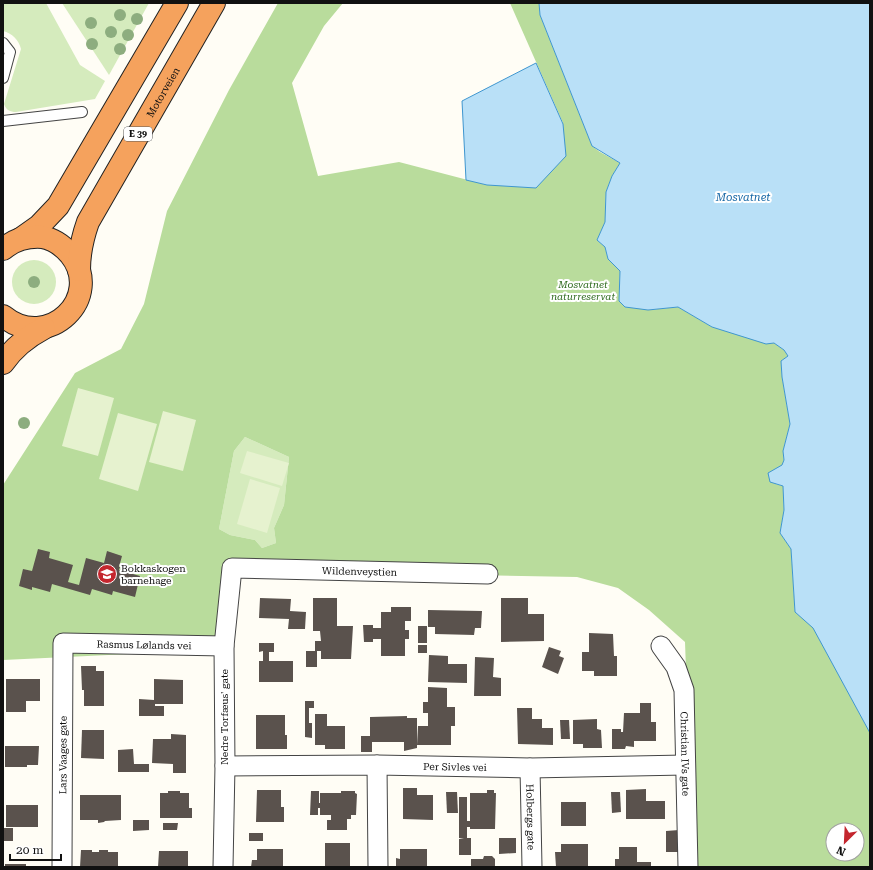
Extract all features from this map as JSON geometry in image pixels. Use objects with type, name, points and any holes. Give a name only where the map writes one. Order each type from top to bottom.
[{"type":"highway","name":"E 39","points":[[9,243],[39,226],[58,206],[177,3]]},
{"type":"highway","name":"Motorveien","points":[[79,270],[81,242],[88,222],[214,3]]},
{"type":"highway","name":"E 39","points":[[3,363],[18,344],[29,336],[61,320],[68,314],[74,307],[80,289],[79,270],[74,259],[67,250],[57,242],[34,236],[9,243]]},
{"type":"highway","name":"E 39","points":[[3,316],[10,322],[21,327],[32,329],[44,328]]},
{"type":"street","name":"Wildenveystien","points":[[232,568],[488,574]]},
{"type":"street","name":"Nedre Torfæus' gate","points":[[223,867],[225,766],[224,646],[232,568]]},
{"type":"street","name":"Rasmus Lølands vei","points":[[63,643],[224,646]]},
{"type":"street","name":"Lars Vaages gate","points":[[62,867],[63,643]]},
{"type":"street","name":"Christian IVs gate","points":[[662,646],[676,667],[684,690],[688,867]]},
{"type":"street","name":"Per Sivles vei","points":[[225,766],[377,765],[530,768],[685,765]]},
{"type":"street","points":[[377,765],[378,867]]},
{"type":"street","name":"Holbergs gate","points":[[530,768],[532,867]]},
{"type":"lane","points":[[3,43],[10,52],[3,78]]},
{"type":"lane","points":[[3,121],[82,112]]},
{"type":"green space","points":[[3,3],[46,3],[80,65],[105,81],[95,99],[16,112],[7,109],[4,104],[21,49],[15,37],[3,31]]},
{"type":"green space","points":[[62,3],[149,3],[109,75]]},
{"type":"green space","name":"Mosvatnet naturreservat","points":[[278,3],[343,3],[324,26],[292,83],[318,176],[399,162],[487,185],[563,123],[510,3],[539,3],[540,15],[592,146],[620,163],[612,176],[606,192],[605,222],[597,240],[605,247],[608,259],[620,271],[619,301],[648,310],[678,307],[712,327],[774,343],[784,350],[788,356],[781,361],[782,377],[790,424],[783,451],[784,460],[776,484],[783,486],[784,510],[780,533],[791,549],[795,612],[813,627],[870,733],[870,867],[693,867],[685,642],[649,610],[618,588],[577,577],[225,570],[214,650],[3,660],[3,485],[75,373],[121,349],[144,304],[167,211],[229,90]],"holes":[[[245,437],[289,457],[284,505],[274,528],[276,543],[262,548],[255,540],[230,535],[219,529],[234,451]]]},
{"type":"green space","points":[[34,260],[46,264],[52,270],[56,282],[52,294],[46,300],[34,304],[22,300],[16,294],[12,282],[16,270],[22,264]]},
{"type":"green space","points":[[78,388],[114,398],[98,456],[62,446]]},
{"type":"green space","points":[[163,411],[196,420],[183,471],[149,462]]},
{"type":"green space","points":[[118,413],[157,424],[138,491],[99,479]]},
{"type":"green space","points":[[245,437],[289,457],[284,505],[274,528],[276,543],[262,548],[255,540],[230,535],[219,529],[234,451]]},
{"type":"green space","points":[[247,451],[289,463],[282,486],[240,473]]},
{"type":"green space","points":[[250,479],[280,488],[267,533],[237,524]]},
{"type":"water","name":"Mosvatnet","points":[[539,3],[870,3],[870,733],[813,628],[795,612],[791,549],[780,533],[784,510],[783,486],[770,482],[768,473],[782,465],[784,460],[783,451],[790,424],[782,377],[781,361],[788,356],[784,350],[774,343],[766,344],[712,327],[678,307],[648,310],[625,307],[619,301],[620,271],[608,259],[605,247],[597,240],[605,222],[606,192],[612,176],[620,163],[592,146],[540,15]]},
{"type":"water","points":[[536,63],[563,124],[566,156],[536,188],[487,185],[466,180],[462,101]]},
{"type":"building","name":"Bokkaskogen barnehage","points":[[38,549],[50,552],[49,558],[73,565],[68,582],[79,585],[86,558],[104,563],[107,551],[122,556],[119,570],[140,576],[135,597],[113,591],[112,595],[92,589],[90,595],[52,584],[50,592],[32,587],[32,590],[19,586],[23,569],[32,571]]},
{"type":"building","points":[[260,598],[291,599],[290,611],[306,612],[305,629],[288,629],[289,619],[259,618]]},
{"type":"building","points":[[313,598],[337,598],[337,626],[353,626],[351,659],[321,659],[321,651],[317,651],[317,667],[306,667],[306,651],[315,651],[315,641],[321,641],[320,631],[313,631]]},
{"type":"building","points":[[501,598],[528,598],[528,614],[544,614],[544,641],[501,642]]},
{"type":"building","points":[[391,607],[411,607],[411,621],[405,621],[405,630],[409,630],[409,639],[405,639],[405,656],[381,656],[381,639],[373,639],[373,642],[364,642],[363,625],[373,625],[373,628],[381,628],[381,612],[391,612]]},
{"type":"building","points":[[428,610],[482,611],[481,628],[475,628],[474,635],[435,634],[435,627],[428,627]]},
{"type":"building","points":[[418,626],[427,626],[427,643],[418,643]]},
{"type":"building","points":[[589,633],[613,634],[614,656],[617,656],[617,676],[594,676],[594,671],[582,671],[582,652],[589,652]]},
{"type":"building","points":[[259,643],[274,643],[274,652],[269,652],[269,661],[293,661],[293,682],[259,682],[259,661],[263,661],[263,651],[259,652]]},
{"type":"building","points":[[418,645],[427,645],[427,653],[418,653]]},
{"type":"building","points":[[549,647],[561,651],[559,656],[564,658],[558,674],[542,667]]},
{"type":"building","points":[[429,655],[448,656],[448,664],[467,664],[467,683],[428,682]]},
{"type":"building","points":[[475,657],[494,658],[493,677],[501,678],[501,696],[474,696]]},
{"type":"building","points":[[81,666],[96,666],[96,671],[104,671],[104,706],[84,706]]},
{"type":"building","points":[[6,679],[40,679],[40,701],[26,701],[26,712],[6,712]]},
{"type":"building","points":[[154,679],[183,680],[183,704],[155,704],[155,706],[164,706],[164,716],[139,716],[139,699],[154,700]]},
{"type":"building","points":[[428,687],[447,688],[447,707],[455,707],[455,726],[451,726],[451,745],[417,745],[418,726],[428,726],[428,713],[423,713],[423,702],[428,702]]},
{"type":"building","points":[[305,701],[314,701],[314,708],[309,708],[309,723],[312,723],[312,738],[305,737]]},
{"type":"building","points":[[640,703],[651,703],[651,722],[656,722],[656,741],[634,741],[634,747],[626,746],[625,749],[612,749],[612,729],[621,729],[621,732],[623,732],[624,713],[640,713]]},
{"type":"building","points":[[517,708],[532,708],[532,719],[542,719],[542,728],[553,728],[553,745],[518,744]]},
{"type":"building","points":[[315,714],[327,714],[327,726],[345,726],[345,749],[325,749],[325,745],[315,745]]},
{"type":"building","points":[[256,715],[285,715],[287,749],[256,749]]},
{"type":"building","points":[[407,716],[407,718],[417,718],[417,748],[404,751],[404,742],[372,742],[372,752],[361,752],[361,736],[370,736],[370,717]]},
{"type":"building","points":[[597,719],[597,729],[601,730],[602,748],[583,748],[583,744],[573,744],[573,720]]},
{"type":"building","points":[[560,720],[569,720],[570,739],[561,739]]},
{"type":"building","points":[[82,730],[104,730],[104,759],[81,758]]},
{"type":"building","points":[[171,734],[186,735],[186,773],[173,773],[173,764],[152,763],[153,739],[171,739]]},
{"type":"building","points":[[5,746],[39,746],[38,765],[27,765],[27,767],[5,767]]},
{"type":"building","points":[[133,749],[134,764],[149,764],[149,772],[118,772],[118,750]]},
{"type":"building","points":[[403,788],[417,788],[417,795],[433,795],[433,820],[403,819]]},
{"type":"building","points":[[646,789],[646,801],[665,801],[665,819],[626,819],[626,790]]},
{"type":"building","points":[[257,790],[281,790],[281,807],[284,807],[284,822],[256,822]]},
{"type":"building","points":[[487,790],[494,790],[494,793],[496,793],[495,829],[470,829],[470,827],[467,827],[467,838],[471,838],[471,855],[459,855],[459,839],[464,839],[459,838],[459,797],[467,797],[467,821],[470,821],[470,793],[487,793]]},
{"type":"building","points":[[168,791],[189,793],[189,808],[192,808],[192,818],[160,818],[160,793],[168,793]]},
{"type":"building","points":[[311,791],[319,791],[320,803],[320,793],[355,791],[357,794],[356,815],[351,815],[351,819],[347,819],[347,830],[327,830],[327,820],[331,820],[331,815],[320,815],[320,808],[318,808],[318,815],[310,815]]},
{"type":"building","points":[[446,792],[457,792],[458,813],[447,813]]},
{"type":"building","points":[[611,792],[620,792],[621,812],[612,813]]},
{"type":"building","points":[[80,795],[121,795],[121,820],[98,823],[98,820],[80,820]]},
{"type":"building","points":[[561,802],[586,802],[586,826],[561,826]]},
{"type":"building","points":[[6,805],[38,805],[38,827],[6,827]]},
{"type":"building","points":[[133,820],[149,820],[149,830],[133,831]]},
{"type":"building","points":[[163,823],[178,823],[177,830],[163,830]]},
{"type":"building","points":[[3,828],[13,828],[13,841],[3,841]]},
{"type":"building","points":[[679,830],[679,852],[666,852],[666,831]]},
{"type":"building","points":[[249,833],[263,833],[263,841],[249,841]]},
{"type":"building","points":[[499,838],[516,838],[516,853],[499,854]]},
{"type":"building","points":[[325,843],[350,843],[350,867],[325,867]]},
{"type":"building","points":[[561,844],[588,844],[588,867],[556,867],[555,852],[561,852]]},
{"type":"building","points":[[619,847],[637,847],[637,862],[651,862],[651,867],[615,867],[615,859],[619,859]]},
{"type":"building","points":[[257,849],[283,849],[283,867],[251,867],[252,860],[257,860]]},
{"type":"building","points":[[400,849],[427,849],[427,867],[396,867],[396,858],[400,859]]},
{"type":"building","points":[[81,850],[92,850],[92,852],[99,852],[99,850],[108,850],[108,852],[118,852],[118,867],[80,867]]},
{"type":"building","points":[[159,851],[188,851],[188,867],[158,867]]},
{"type":"building","points":[[484,856],[492,856],[495,859],[495,867],[471,867],[471,859],[483,859]]},
{"type":"building","points":[[5,864],[26,864],[26,867],[5,867]]},
{"type":"place","name":"Bokkaskogen barnehage","points":[[107,574]]}]
